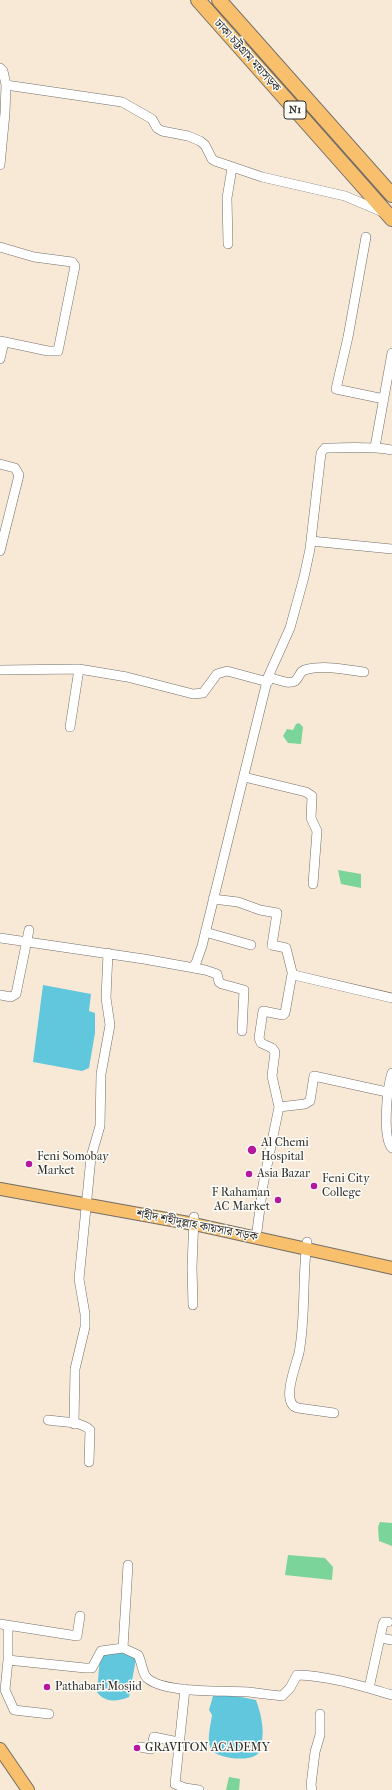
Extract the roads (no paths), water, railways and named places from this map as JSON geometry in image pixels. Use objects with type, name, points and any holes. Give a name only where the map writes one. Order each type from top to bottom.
[{"type":"highway","name":"ঢাকা-চট্টগ্রাম মহাসড়ক","points":[[198,0],[390,217]]},
{"type":"highway","name":"ঢাকা-চট্টগ্রাম মহাসড়ক","points":[[219,0],[392,195]]},
{"type":"main road","name":"শহীদ শহীদুল্লাহ কায়সার সড়ক","points":[[0,1181],[87,1201],[257,1231],[306,1246],[392,1260]]},
{"type":"main road","name":"শহীদ শহীদুল্লাহ কায়সার সড়ক","points":[[0,1189],[87,1201]]},
{"type":"main road","name":"শহীদ শহীদুল্লাহ কায়সার সড়ক","points":[[194,1221],[306,1246],[392,1268]]},
{"type":"main road","points":[[0,1749],[28,1790]]},
{"type":"main road","points":[[0,1761],[20,1790]]},
{"type":"street","points":[[0,68],[3,71],[6,85],[0,164]]},
{"type":"street","points":[[6,85],[122,102],[152,119],[157,128],[162,131],[188,136],[200,141],[205,145],[212,159],[232,168],[262,177],[346,196],[390,217]]},
{"type":"street","points":[[228,244],[227,198],[232,168]]},
{"type":"street","points":[[366,236],[348,338],[336,389],[384,400]]},
{"type":"street","points":[[0,247],[34,257],[72,262],[75,266],[58,351],[48,351],[2,341],[0,359]]},
{"type":"street","points":[[375,447],[392,354]]},
{"type":"street","points":[[193,967],[196,963],[205,932],[268,680],[290,628],[304,577],[311,541],[319,460],[322,450],[325,448],[358,449],[375,447],[392,450]]},
{"type":"street","points":[[0,464],[15,468],[19,475],[0,551]]},
{"type":"street","points":[[311,541],[392,549]]},
{"type":"street","points":[[0,670],[79,669],[127,677],[193,694],[203,694],[217,674],[227,671],[268,680],[291,683],[297,680],[302,671],[307,669],[322,668],[364,672]]},
{"type":"street","points":[[70,726],[79,669]]},
{"type":"street","points":[[244,777],[306,792],[312,796],[311,818],[317,831],[313,884]]},
{"type":"street","points":[[213,899],[238,902],[260,910],[277,913],[272,945],[286,948],[292,974],[285,1013],[283,1015],[263,1011],[260,1038],[261,1042],[272,1048],[275,1052],[272,1076],[279,1107],[263,1185],[257,1231]]},
{"type":"street","points":[[0,995],[11,997],[16,994],[29,930]]},
{"type":"street","points":[[205,932],[251,945]]},
{"type":"street","points":[[0,938],[27,943],[108,953],[193,967],[217,974],[219,982],[222,984],[244,990],[242,1031]]},
{"type":"street","points":[[74,1424],[75,1370],[85,1327],[78,1279],[91,1157],[100,1126],[101,1074],[110,1025],[106,998],[108,953]]},
{"type":"street","points":[[292,974],[392,998]]},
{"type":"street","points":[[392,1073],[386,1106],[388,1139],[392,1148]]},
{"type":"street","points":[[279,1107],[305,1104],[310,1101],[314,1076],[388,1092]]},
{"type":"street","points":[[193,1306],[192,1267],[194,1221]]},
{"type":"street","points":[[306,1246],[300,1344],[295,1371],[291,1375],[290,1404],[293,1407],[334,1413]]},
{"type":"street","points":[[48,1420],[74,1424],[90,1430],[89,1462]]},
{"type":"street","points":[[123,1648],[128,1565]]},
{"type":"street","points":[[49,1714],[14,1710],[2,1690],[8,1660],[4,1625],[77,1636],[80,1616]]},
{"type":"street","points":[[370,1688],[383,1624],[384,1622],[388,1622]]},
{"type":"street","points":[[380,1638],[392,1640]]},
{"type":"street","points":[[8,1660],[92,1668],[101,1651],[123,1648],[138,1655],[144,1674],[148,1678],[166,1685],[185,1689],[248,1692],[282,1696],[290,1688],[297,1675],[333,1679],[392,1695]]},
{"type":"street","points":[[185,1689],[178,1742],[175,1784],[185,1788],[199,1790]]},
{"type":"street","points":[[312,1790],[311,1785],[315,1752],[320,1735],[320,1714]]},
{"type":"street","points":[[140,1747],[151,1748],[154,1737],[178,1742]]},
{"type":"water","points":[[43,985],[91,994],[89,1011],[95,1013],[95,1033],[89,1068],[82,1071],[33,1062]]},
{"type":"water","points":[[117,1652],[130,1654],[136,1659],[129,1697],[116,1701],[107,1700],[100,1696],[97,1692],[100,1657],[105,1653]]},
{"type":"water","points":[[222,1695],[256,1700],[260,1713],[263,1733],[261,1746],[256,1755],[243,1759],[227,1757],[214,1752],[211,1749],[209,1737],[212,1715],[209,1710],[213,1696]]},
{"type":"place","name":"Al Chemi Hospital","points":[[252,1150]]},
{"type":"place","name":"Feni Somobay Market","points":[[29,1164]]},
{"type":"place","name":"Asia Bazar","points":[[249,1174]]},
{"type":"place","name":"Feni City College","points":[[314,1186]]},
{"type":"place","name":"F Rahaman AC Market","points":[[278,1200]]},
{"type":"place","name":"Pathabari Mosjid","points":[[47,1687]]},
{"type":"place","name":"GRAVITON ACADEMY","points":[[137,1748]]}]
